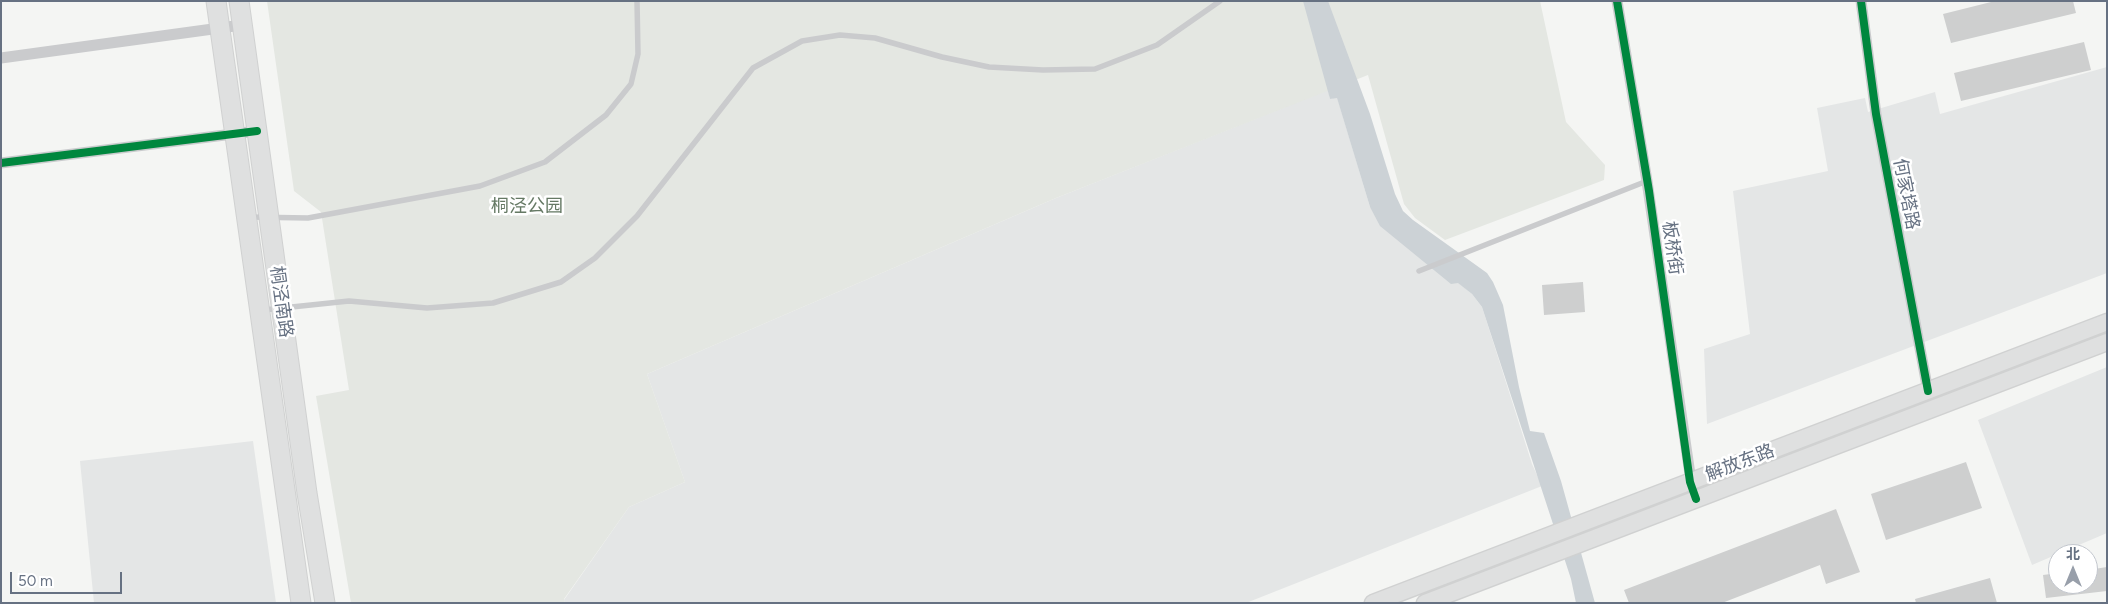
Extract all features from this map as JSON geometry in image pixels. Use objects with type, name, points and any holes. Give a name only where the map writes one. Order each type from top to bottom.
[{"type":"main road","name":"桐泾南路","points":[[216,1],[258,311],[301,603]]},
{"type":"main road","name":"桐泾南路","points":[[239,1],[281,308],[325,603]]},
{"type":"main road","name":"解放东路","points":[[1373,603],[2107,322]]},
{"type":"main road","name":"解放东路","points":[[1425,603],[2107,342]]},
{"type":"street","name":"板桥街","points":[[1617,1],[1647,181],[1690,482],[1696,499]]},
{"type":"street","name":"何家塔路","points":[[1861,1],[1876,114],[1928,391]]},
{"type":"street","points":[[1,58],[242,25]]},
{"type":"street","points":[[1,163],[257,132]]},
{"type":"lane","points":[[246,217],[308,218],[480,186],[545,162],[606,115],[631,84],[638,54],[637,1]]},
{"type":"lane","points":[[258,311],[349,301],[427,308],[494,303],[561,282],[595,258],[638,216],[753,68],[802,41],[840,35],[875,38],[990,67],[1043,70],[1095,69],[1157,45],[1220,1]]},
{"type":"lane","points":[[1419,271],[1647,181]]},
{"type":"shaded area","points":[[1303,1],[1328,1],[1370,114],[1395,194],[1403,211],[1487,273],[1493,282],[1503,305],[1519,387],[1530,431],[1544,433],[1561,481],[1595,603],[1576,603],[1571,579],[1482,307],[1472,294],[1458,283],[1451,284],[1380,226],[1370,207],[1337,98],[1330,99]]},
{"type":"shaded area","points":[[2107,67],[2107,273],[1707,424],[1704,349],[1750,334],[1733,191],[1828,171],[1817,108],[1865,98],[1868,112],[1935,92],[1940,114]]},
{"type":"shaded area","points":[[1328,90],[1330,99],[1337,97],[1370,207],[1472,294],[1482,307],[1532,464],[1542,486],[1246,603],[565,603],[564,600],[629,507],[685,482],[647,374],[1056,198]]},
{"type":"shaded area","points":[[2107,367],[2107,533],[2081,544],[2048,544],[2048,558],[2032,565],[1978,420]]},
{"type":"shaded area","points":[[253,441],[276,603],[94,603],[80,461]]},
{"type":"green space","name":"桐泾公园","points":[[267,1],[1540,1],[1566,122],[1605,165],[1604,180],[1445,240],[1415,218],[1404,204],[1368,75],[1056,198],[647,374],[685,482],[629,507],[564,599],[565,603],[351,603],[316,396],[349,390],[321,212],[294,191]]},
{"type":"building","points":[[1995,1],[2073,1],[2076,13],[1951,43],[1943,14]]},
{"type":"building","points":[[2084,42],[2091,70],[1961,101],[1954,73]]},
{"type":"building","points":[[1583,282],[1585,312],[1544,315],[1542,285]]},
{"type":"building","points":[[1966,462],[1982,508],[1886,540],[1871,494]]},
{"type":"building","points":[[1836,509],[1860,572],[1826,584],[1820,565],[1722,603],[1629,603],[1624,590]]},
{"type":"building","points":[[2107,567],[2107,591],[2098,592],[2098,568]]},
{"type":"building","points":[[2048,574],[2048,594],[2081,594],[2046,598],[2043,575]]},
{"type":"building","points":[[1990,578],[1997,603],[1916,603],[1915,599]]},
{"type":"cycle path","points":[[1617,1],[1649,191],[1690,482],[1696,499]]},
{"type":"cycle path","points":[[1861,1],[1876,114],[1928,391]]},
{"type":"cycle path","points":[[1,163],[257,131]]}]
